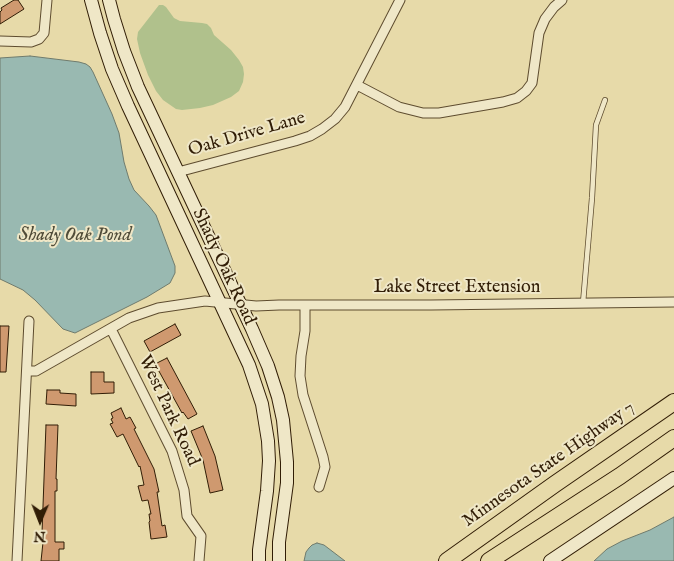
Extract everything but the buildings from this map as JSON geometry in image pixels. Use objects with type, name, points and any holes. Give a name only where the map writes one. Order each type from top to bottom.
[{"type":"highway","name":"Minnesota State Highway 7","points":[[447,561],[554,484],[674,402]]},
{"type":"highway","points":[[489,561],[620,476],[674,438]]},
{"type":"highway","points":[[442,561],[482,536]]},
{"type":"main road","name":"Shady Oak Road","points":[[91,0],[112,69],[257,386],[268,441],[269,474],[259,561]]},
{"type":"main road","name":"Shady Oak Road","points":[[109,0],[124,52],[138,87],[241,305],[268,366],[278,397],[283,420],[287,483],[278,561]]},
{"type":"main road","points":[[550,561],[674,478]]},
{"type":"street","points":[[0,41],[35,41],[39,39],[44,33],[47,0]]},
{"type":"street","name":"Oak Drive Lane","points":[[178,172],[294,142],[310,136],[322,128],[345,107],[400,0]]},
{"type":"street","points":[[357,85],[399,107],[423,113],[439,113],[517,98],[532,83],[539,33],[545,19],[562,0]]},
{"type":"street","name":"Lake Street Extension","points":[[26,371],[36,371],[129,318],[158,308],[205,301],[241,305],[305,306],[674,302]]},
{"type":"street","points":[[305,306],[300,376],[303,395],[325,467],[319,487]]},
{"type":"street","points":[[17,561],[29,321]]},
{"type":"street","name":"West Park Road","points":[[111,329],[172,451],[184,490],[187,516],[201,536],[199,561]]},
{"type":"lane","points":[[583,304],[596,125],[605,100]]},
{"type":"green space","points":[[159,5],[166,7],[174,18],[180,21],[207,24],[211,28],[214,35],[231,50],[243,67],[243,82],[239,91],[213,105],[200,108],[176,109],[163,100],[148,75],[137,39],[138,32]]},
{"type":"water","name":"Shady Oak Pond","points":[[30,56],[79,62],[90,67],[119,133],[129,179],[134,190],[156,215],[175,266],[175,273],[170,283],[147,297],[75,333],[63,329],[23,290],[0,279],[0,58]]},
{"type":"water","points":[[674,517],[674,561],[594,561],[607,549]]},
{"type":"water","points":[[317,543],[324,545],[345,561],[304,561],[306,552],[312,545]]}]
